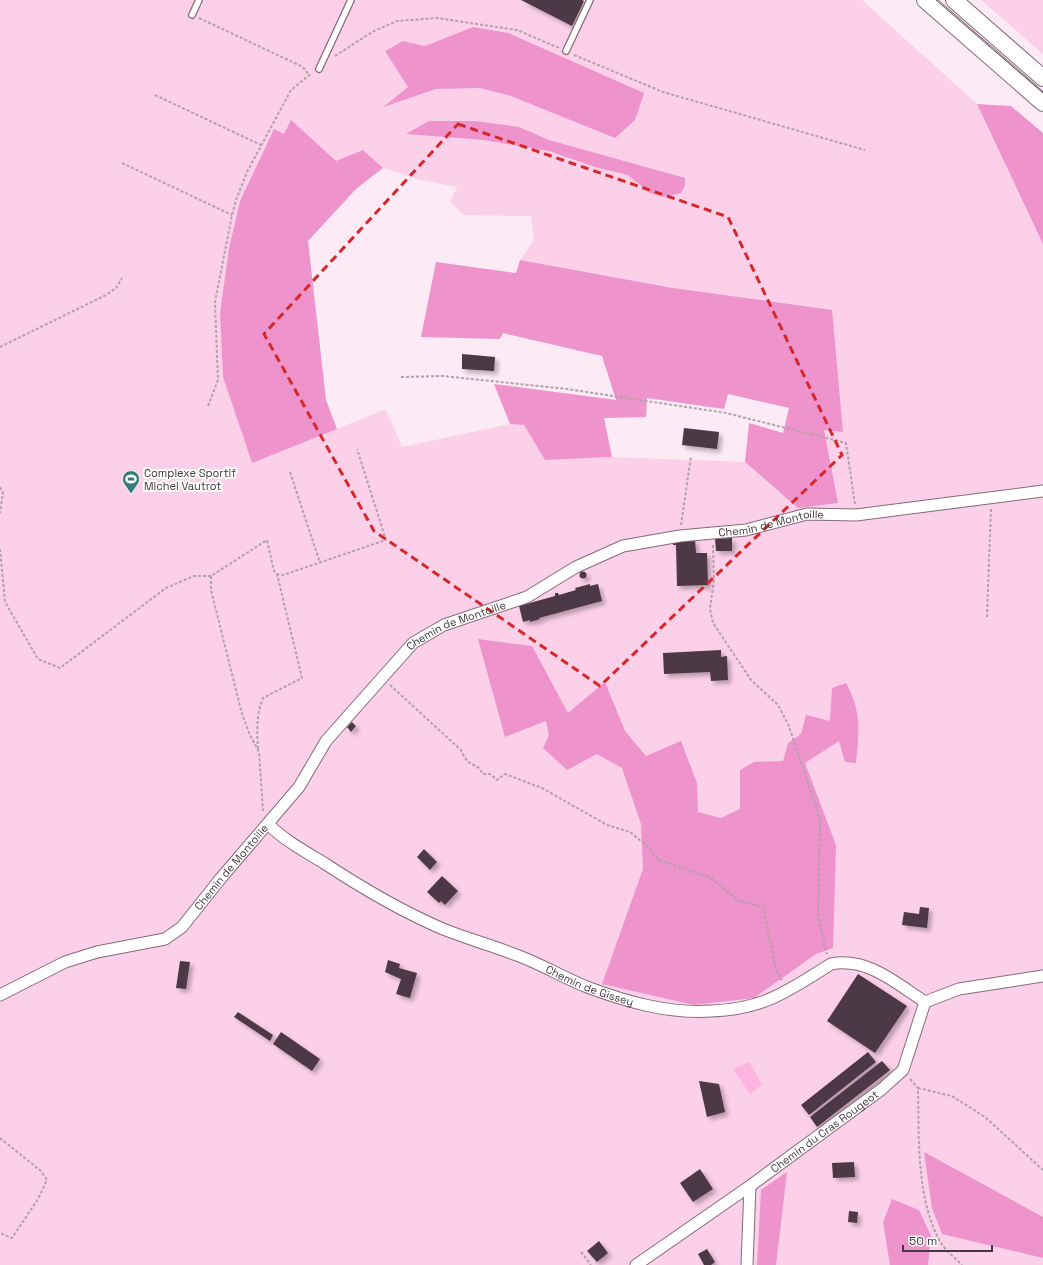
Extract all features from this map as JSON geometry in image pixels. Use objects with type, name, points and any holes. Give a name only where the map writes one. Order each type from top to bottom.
[{"type":"main road","points":[[925,0],[1043,103]]},
{"type":"main road","points":[[954,0],[1043,78]]},
{"type":"street","name":"Chemin de Montoille","points":[[0,995],[65,962],[97,952],[165,939],[182,927],[221,878],[299,787],[326,740],[413,643],[444,625],[527,597],[576,567],[623,546],[680,536],[746,530],[807,514],[856,515],[1043,491]]},
{"type":"street","name":"Chemin de Gissey","points":[[268,824],[278,834],[328,866],[380,898],[411,914],[444,929],[520,956],[587,987],[643,1005],[710,1012],[744,1009],[763,1003],[796,986],[831,964],[851,963],[879,972],[925,1002]]},
{"type":"street","points":[[925,1002],[959,989],[1043,976]]},
{"type":"street","name":"Chemin du Cras Rougeot","points":[[636,1265],[750,1186],[882,1089],[903,1070],[925,1002]]},
{"type":"street","points":[[747,1265],[750,1186]]},
{"type":"lane","points":[[192,15],[199,0]]},
{"type":"lane","points":[[319,69],[351,0]]},
{"type":"lane","points":[[566,51],[590,0]]},
{"type":"path","points":[[192,15],[304,67],[309,75]]},
{"type":"path","points":[[208,406],[218,380],[215,302],[232,215],[247,172],[291,90],[319,69],[329,59],[372,32],[397,21],[438,18],[517,30],[663,92],[865,150]]},
{"type":"path","points":[[155,95],[261,145]]},
{"type":"path","points":[[122,163],[232,215]]},
{"type":"path","points":[[0,346],[106,296],[116,288],[122,278]]},
{"type":"path","points":[[401,377],[443,376],[567,389],[726,414],[846,443],[856,515]]},
{"type":"path","points":[[277,574],[283,575],[293,572],[386,540],[357,449]]},
{"type":"path","points":[[680,536],[691,456]]},
{"type":"path","points":[[290,472],[320,563]]},
{"type":"path","points":[[0,487],[3,493],[0,514]]},
{"type":"path","points":[[987,616],[992,498]]},
{"type":"path","points":[[712,533],[714,580],[710,609],[713,623],[751,680],[778,705],[788,724],[820,818],[818,916],[831,964]]},
{"type":"path","points":[[0,549],[5,602],[38,659],[60,668],[166,588],[194,576],[211,576],[267,540],[274,571],[277,574],[302,678],[263,698],[260,706],[257,728],[262,807],[268,824]]},
{"type":"path","points":[[211,576],[211,590],[242,714],[250,735],[259,752]]},
{"type":"path","points":[[381,677],[461,750],[465,760],[472,766],[479,768],[483,774],[490,774],[497,780],[506,774],[542,788],[607,824],[630,832],[647,846],[658,860],[711,878],[739,901],[763,907],[776,970],[783,982],[796,986]]},
{"type":"path","points":[[962,1265],[941,1243],[932,1222],[921,1177],[918,1088],[952,1096],[985,1117],[1043,1170]]},
{"type":"path","points":[[0,1138],[41,1171],[46,1180],[38,1199],[12,1238],[0,1233]]},
{"type":"path","points":[[581,1252],[591,1265]]},
{"type":"highlighted area","points":[[458,124],[728,217],[842,455],[600,686],[374,531],[264,334]]},
{"type":"shaded area","points":[[0,0],[862,0],[977,104],[1043,244],[1043,1265],[0,1265]],"holes":[[[473,27],[511,96],[480,88],[436,89],[384,106],[408,87],[403,41],[425,46]],[[291,121],[336,162],[363,150],[383,168],[421,180],[457,187],[450,202],[464,215],[531,216],[534,240],[520,260],[673,288],[843,432],[824,430],[798,508],[745,462],[612,457],[545,460],[524,425],[510,424],[402,447],[386,409],[252,463],[223,377],[220,313],[229,248],[240,201],[274,129],[284,134]]]},
{"type":"shaded area","points":[[981,0],[1043,0],[1043,54]]},
{"type":"shaded area","points":[[473,27],[508,33],[644,93],[635,120],[615,138],[511,96],[480,88],[436,89],[383,107],[408,87],[385,51],[403,41],[425,46]]},
{"type":"shaded area","points":[[977,104],[1011,106],[1043,133],[1043,244]]},
{"type":"shaded area","points":[[291,120],[336,161],[363,150],[383,168],[356,189],[308,241],[326,400],[337,429],[252,463],[223,377],[220,313],[229,248],[240,201],[274,129],[284,134]]},
{"type":"shaded area","points":[[429,121],[475,121],[519,127],[549,140],[685,178],[685,185],[681,193],[663,197],[650,193],[628,175],[595,167],[549,151],[484,140],[406,134]]},
{"type":"shaded area","points":[[520,260],[673,288],[832,310],[843,432],[824,430],[838,503],[798,508],[745,462],[749,423],[783,433],[789,408],[728,394],[724,409],[647,398],[646,417],[604,418],[612,457],[545,460],[524,425],[510,424],[494,384],[616,400],[602,356],[503,333],[500,339],[421,337],[436,262],[516,273]]},
{"type":"shaded area","points":[[478,639],[532,646],[568,713],[605,682],[625,731],[646,756],[681,741],[697,783],[698,812],[721,818],[740,809],[740,770],[754,762],[783,761],[788,743],[801,734],[806,715],[830,721],[832,688],[846,683],[855,704],[857,713],[858,741],[856,763],[845,762],[839,741],[805,763],[836,845],[833,948],[816,954],[754,998],[694,1005],[602,984],[643,869],[641,824],[622,768],[597,754],[567,770],[543,748],[549,735],[546,721],[505,737]]},
{"type":"shaded area","points":[[749,1062],[762,1084],[750,1094],[733,1069]]},
{"type":"shaded area","points":[[924,1152],[1043,1217],[1043,1258],[942,1234],[932,1208]]},
{"type":"shaded area","points":[[787,1172],[776,1265],[757,1265],[761,1190]]},
{"type":"shaded area","points":[[892,1199],[919,1210],[931,1236],[928,1265],[890,1265],[883,1222]]},
{"type":"building","points":[[521,0],[582,0],[584,1],[572,26]]},
{"type":"building","points":[[462,354],[495,357],[494,371],[462,369]]},
{"type":"building","points":[[684,428],[719,432],[717,449],[682,445]]},
{"type":"building","points":[[732,538],[732,551],[716,551],[715,539]]},
{"type":"building","points":[[695,540],[696,553],[707,553],[708,585],[677,586],[676,545],[673,545],[673,541]]},
{"type":"building","points":[[583,572],[586,575],[583,578],[580,575]]},
{"type":"building","points":[[590,584],[590,586],[598,584],[602,601],[539,618],[540,619],[530,622],[530,620],[523,622],[519,606],[555,596],[555,593],[558,593],[559,595],[576,590],[575,588]]},
{"type":"building","points":[[721,650],[721,657],[727,656],[728,680],[711,681],[710,672],[664,674],[663,653]]},
{"type":"building","points":[[352,722],[356,726],[351,732],[347,727]]},
{"type":"building","points":[[424,849],[437,862],[430,870],[417,857]]},
{"type":"building","points":[[442,876],[458,891],[445,905],[441,901],[439,903],[427,892]]},
{"type":"building","points":[[920,907],[929,908],[927,928],[902,925],[904,912],[919,914]]},
{"type":"building","points":[[388,960],[400,964],[399,968],[417,973],[410,998],[396,994],[401,979],[385,972]]},
{"type":"building","points":[[180,961],[190,962],[186,989],[176,988]]},
{"type":"building","points":[[858,974],[907,1006],[875,1053],[827,1021]]},
{"type":"building","points":[[238,1012],[273,1035],[270,1041],[234,1017]]},
{"type":"building","points":[[281,1032],[320,1059],[312,1071],[273,1044]]},
{"type":"building","points":[[868,1052],[876,1062],[809,1115],[801,1105]]},
{"type":"building","points":[[882,1061],[890,1070],[817,1127],[810,1117]]},
{"type":"building","points":[[699,1081],[719,1084],[725,1112],[707,1117]]},
{"type":"building","points":[[854,1162],[855,1177],[833,1178],[832,1163]]},
{"type":"building","points":[[700,1169],[713,1189],[693,1202],[680,1183]]},
{"type":"building","points":[[849,1211],[858,1212],[857,1223],[848,1222]]},
{"type":"building","points":[[599,1241],[608,1253],[597,1262],[587,1251]]},
{"type":"building","points":[[707,1249],[715,1262],[711,1265],[704,1265],[698,1254]]},
{"type":"tram line","points":[[936,0],[1043,93]]},
{"type":"place","name":"Complexe Sportif Michel Vautrot","points":[[131,494]]}]
